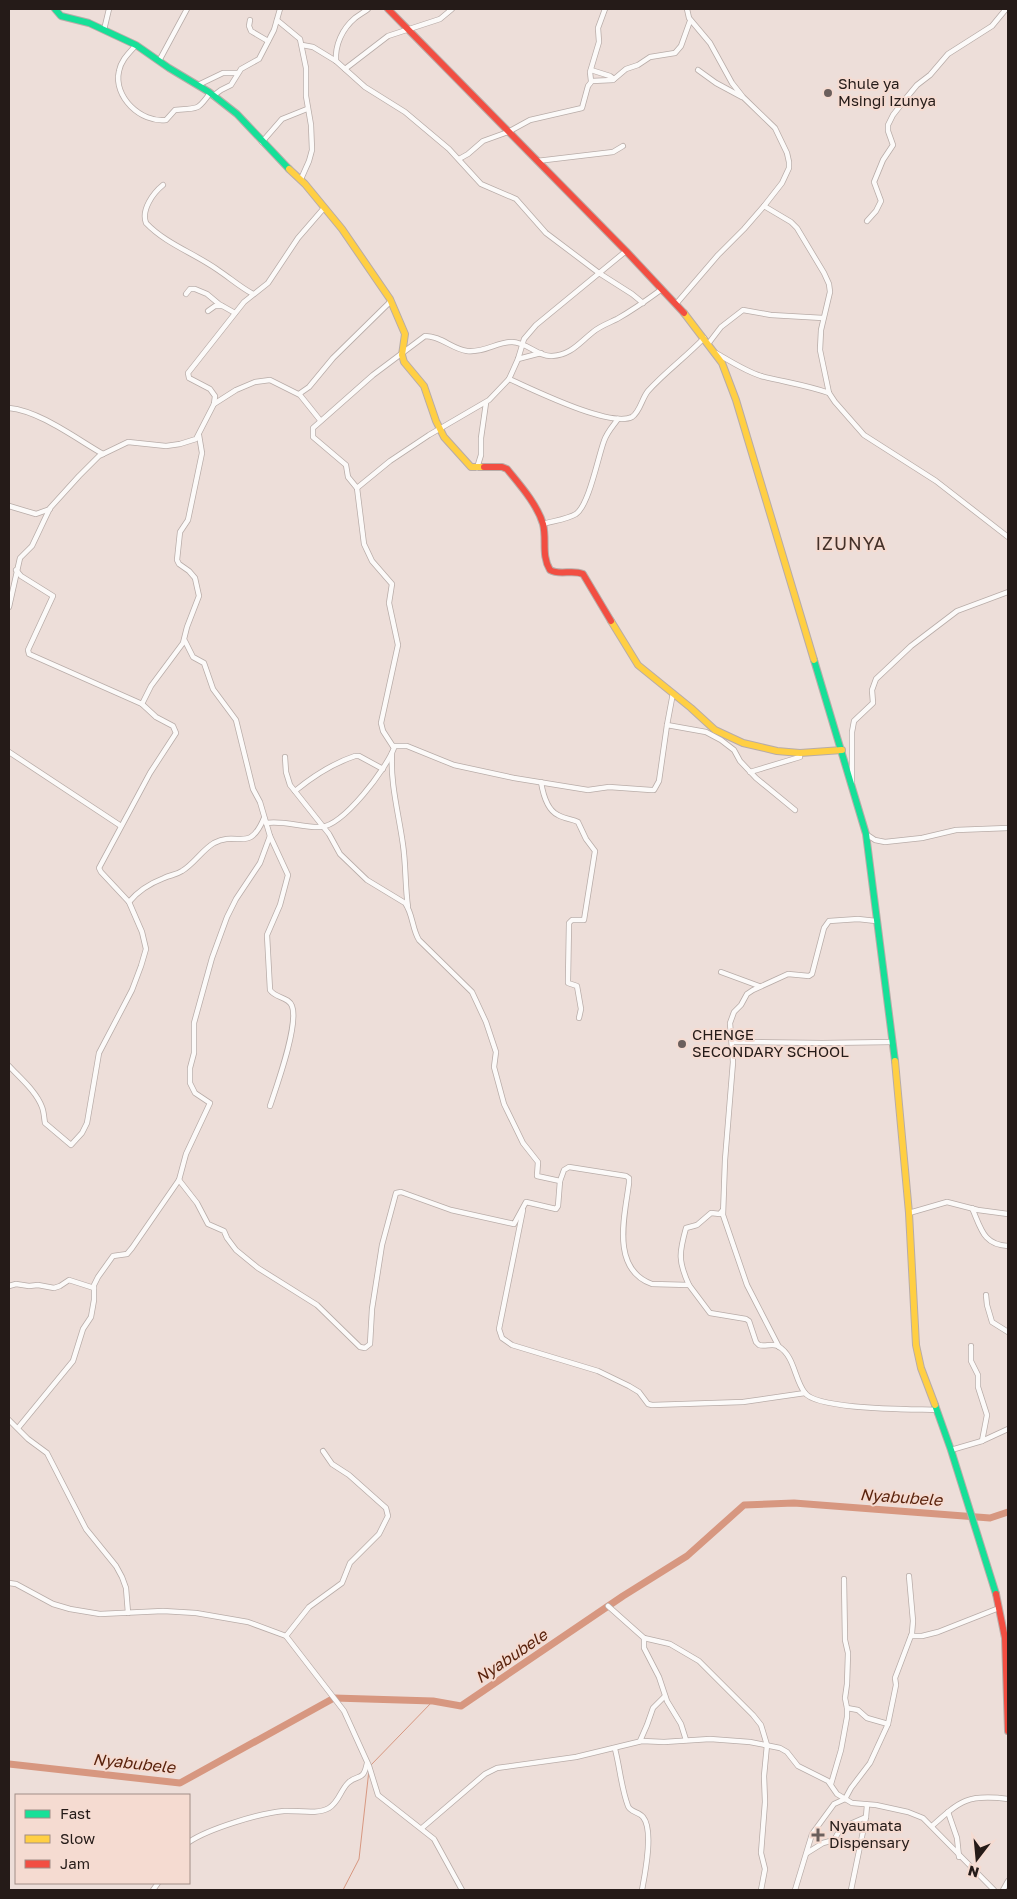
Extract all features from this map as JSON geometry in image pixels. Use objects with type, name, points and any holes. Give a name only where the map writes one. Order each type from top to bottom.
[{"type":"street","points":[[55,9],[65,18],[89,23],[136,45],[212,94],[237,114],[262,142],[300,179],[342,229],[391,301],[405,334],[402,355],[404,362],[424,386],[439,428],[449,443],[467,465],[477,468],[507,469],[543,524],[545,560],[550,571],[555,573],[576,570],[582,574],[638,665],[674,693],[715,730],[743,743],[777,751],[800,753],[842,750]]},
{"type":"street","points":[[104,30],[109,9]]},
{"type":"street","points":[[159,61],[187,9]]},
{"type":"street","points":[[336,61],[339,38],[353,20],[368,9]]},
{"type":"street","points":[[388,9],[409,28],[676,304],[722,363],[736,400],[866,834],[893,1042],[909,1212],[916,1345],[921,1368],[951,1450],[973,1526],[997,1598],[1005,1638],[1008,1731]]},
{"type":"street","points":[[345,69],[388,36],[442,18],[452,9]]},
{"type":"street","points":[[459,159],[483,141],[508,132],[530,120],[582,108],[591,81],[591,70],[598,46],[598,28],[605,9]]},
{"type":"street","points":[[676,304],[764,206],[782,183],[790,162],[788,153],[775,128],[743,97],[732,83],[710,43],[690,21],[687,9]]},
{"type":"street","points":[[867,221],[876,211],[881,201],[874,182],[883,160],[893,145],[888,125],[893,114],[917,85],[930,75],[948,54],[992,26],[1006,9]]},
{"type":"street","points":[[136,45],[122,63],[118,78],[119,88],[124,100],[139,112],[153,119],[166,120],[175,110],[201,106],[212,94],[231,85],[241,69],[259,60],[281,10]]},
{"type":"street","points":[[250,20],[249,26],[251,31],[268,41]]},
{"type":"street","points":[[277,20],[300,39],[306,68],[307,109],[311,125],[312,150],[309,162],[300,179]]},
{"type":"street","points":[[591,81],[614,80],[626,69],[638,65],[653,56],[675,54],[681,46],[690,21]]},
{"type":"street","points":[[302,45],[313,47],[336,61],[381,98],[405,112],[459,159],[481,184],[516,199],[546,233],[643,303]]},
{"type":"street","points":[[591,70],[610,76],[614,80]]},
{"type":"street","points":[[698,70],[716,83],[743,97]]},
{"type":"street","points":[[198,85],[223,73],[237,73]]},
{"type":"street","points":[[262,142],[282,119],[307,109]]},
{"type":"street","points":[[536,161],[613,152],[623,146]]},
{"type":"street","points":[[163,185],[151,199],[145,215],[146,223],[165,239],[218,270],[242,289],[253,294]]},
{"type":"street","points":[[764,206],[795,225],[829,284],[830,292],[823,318],[820,350],[829,393],[864,435],[928,476],[1008,538]]},
{"type":"street","points":[[9,607],[20,558],[32,546],[50,508],[79,476],[103,454],[128,442],[166,446],[190,441],[199,435],[214,404],[215,396],[212,392],[191,379],[188,374],[235,312],[253,294],[268,283],[298,238],[324,208]]},
{"type":"street","points":[[357,488],[390,461],[439,428],[486,403],[509,379],[522,344],[536,325],[626,251]]},
{"type":"street","points":[[186,294],[190,289],[195,288],[207,294],[222,306],[235,312]]},
{"type":"street","points":[[560,1181],[537,1176],[539,1164],[523,1143],[502,1099],[494,1066],[496,1052],[481,1008],[472,992],[465,983],[442,964],[419,940],[415,933],[408,908],[405,885],[404,851],[392,774],[393,746],[384,731],[382,723],[398,644],[389,603],[392,586],[391,582],[372,560],[364,544],[357,488],[348,476],[346,465],[314,437],[313,428],[381,369],[425,336],[435,336],[454,347],[469,351],[491,349],[512,342],[522,344],[550,356],[570,352],[594,331],[643,303],[662,289]]},
{"type":"street","points":[[299,394],[310,387],[333,358],[391,301]]},
{"type":"street","points":[[208,311],[215,306],[222,306]]},
{"type":"street","points":[[708,344],[721,327],[743,310],[771,315],[823,318]]},
{"type":"street","points":[[509,379],[572,406],[597,414],[618,419],[630,417],[635,414],[648,392],[704,338]]},
{"type":"street","points":[[714,352],[740,367],[760,375],[805,385],[829,393]]},
{"type":"street","points":[[518,359],[541,353]]},
{"type":"street","points":[[214,404],[236,390],[263,380],[270,380],[299,394],[320,420]]},
{"type":"street","points":[[477,468],[481,455],[481,438],[486,403]]},
{"type":"street","points":[[9,408],[24,411],[49,422],[103,454]]},
{"type":"street","points":[[543,524],[572,516],[580,510],[596,473],[604,442],[610,428],[618,419]]},
{"type":"street","points":[[142,704],[151,686],[179,651],[185,640],[187,627],[199,593],[195,578],[177,560],[180,532],[188,520],[202,453],[199,435]]},
{"type":"street","points":[[9,506],[36,514],[50,508]]},
{"type":"street","points":[[9,1066],[40,1103],[45,1123],[71,1145],[82,1133],[87,1123],[99,1052],[126,1001],[144,960],[146,949],[142,932],[129,902],[99,868],[150,773],[176,733],[173,726],[151,713],[142,704],[29,654],[28,650],[53,596],[16,570]]},
{"type":"street","points":[[852,789],[852,732],[854,720],[872,703],[872,690],[878,677],[905,651],[950,615],[964,607],[1008,592]]},
{"type":"street","points":[[185,640],[193,657],[204,663],[213,688],[236,720],[252,789],[260,802],[270,836],[288,876],[280,905],[268,935],[269,985],[273,994],[291,1004],[293,1011],[291,1038],[270,1106]]},
{"type":"street","points":[[393,746],[407,746],[454,765],[588,790],[609,787],[654,790],[659,782],[667,724],[674,693]]},
{"type":"street","points":[[667,724],[699,730],[715,736],[730,746],[740,762],[750,772],[795,810]]},
{"type":"street","points":[[9,752],[121,826]]},
{"type":"street","points":[[265,821],[323,827],[338,820],[369,789],[392,752]]},
{"type":"street","points":[[295,792],[304,784],[330,768],[355,756],[359,756],[383,769]]},
{"type":"street","points":[[285,757],[287,776],[295,792],[334,840],[340,854],[366,880],[377,888],[399,898],[408,908]]},
{"type":"street","points":[[750,772],[800,757]]},
{"type":"street","points":[[541,782],[543,793],[552,811],[578,822],[586,839],[595,851],[584,920],[572,920],[569,923],[568,982],[577,986],[581,1009],[579,1018]]},
{"type":"street","points":[[129,902],[136,894],[156,882],[184,870],[206,849],[217,842],[252,838],[265,821]]},
{"type":"street","points":[[866,834],[875,840],[885,842],[922,838],[956,830],[1008,828]]},
{"type":"street","points":[[18,1428],[73,1361],[84,1329],[91,1317],[94,1288],[98,1277],[113,1256],[127,1254],[179,1180],[186,1154],[210,1103],[195,1093],[189,1078],[194,1052],[194,1027],[201,997],[212,958],[231,908],[260,863],[270,836]]},
{"type":"street","points":[[876,921],[858,919],[830,921],[824,928],[812,974],[809,976],[788,974],[760,987],[747,994],[741,1005],[731,1016],[733,1062],[723,1210],[726,1227],[747,1285],[779,1347],[791,1362],[805,1393],[811,1398],[820,1401],[840,1404],[937,1410]]},
{"type":"street","points":[[721,972],[760,987]]},
{"type":"street","points":[[732,1042],[893,1042]]},
{"type":"street","points":[[179,1180],[197,1202],[208,1224],[224,1231],[236,1250],[258,1268],[317,1305],[363,1348],[368,1348],[370,1344],[371,1317],[382,1245],[396,1193],[401,1192],[451,1210],[511,1224],[515,1223],[524,1204],[530,1202],[556,1209],[558,1206],[560,1181],[564,1170],[569,1167],[629,1178],[623,1237],[625,1257],[633,1270],[647,1282],[652,1284],[689,1284]]},
{"type":"street","points":[[909,1212],[947,1202],[988,1212],[1008,1214]]},
{"type":"street","points":[[524,1204],[499,1329],[502,1338],[512,1345],[598,1371],[629,1386],[638,1392],[648,1404],[652,1405],[743,1402],[805,1393]]},
{"type":"street","points":[[972,1208],[988,1240],[997,1245],[1008,1246]]},
{"type":"street","points":[[723,1210],[722,1214],[711,1213],[697,1225],[686,1228],[681,1242],[681,1264],[689,1284],[710,1313],[746,1319],[749,1321],[756,1342],[759,1345],[779,1347]]},
{"type":"street","points":[[9,1286],[16,1284],[57,1287],[70,1280],[94,1288]]},
{"type":"street","points":[[986,1295],[992,1322],[1008,1332]]},
{"type":"street","points":[[971,1346],[971,1361],[978,1375],[978,1387],[987,1415],[982,1441]]},
{"type":"street","points":[[9,1420],[28,1439],[47,1453],[86,1529],[116,1566],[125,1582],[128,1613]]},
{"type":"street","points":[[951,1450],[982,1441],[1008,1429]]},
{"type":"street","points":[[286,1636],[309,1607],[342,1583],[350,1563],[384,1528],[388,1516],[388,1511],[384,1506],[349,1475],[332,1464],[323,1451]]},
{"type":"street","points":[[794,1890],[815,1829],[834,1804],[845,1799],[851,1788],[870,1764],[888,1724],[896,1686],[895,1678],[911,1636],[913,1621],[910,1576]]},
{"type":"street","points":[[831,1784],[844,1738],[847,1708],[845,1698],[848,1653],[845,1640],[844,1579]]},
{"type":"street","points":[[9,1583],[16,1584],[60,1608],[100,1614],[163,1611],[230,1618],[286,1636],[344,1711],[367,1761],[378,1795],[431,1835],[438,1844],[462,1890]]},
{"type":"street","points":[[608,1606],[644,1638],[670,1644],[699,1661],[759,1721],[767,1745],[761,1853],[765,1866],[761,1890]]},
{"type":"street","points":[[911,1636],[922,1636],[938,1632],[999,1608]]},
{"type":"street","points":[[644,1638],[644,1648],[659,1677],[665,1696],[681,1724],[686,1740]]},
{"type":"street","points":[[640,1741],[653,1708],[665,1696]]},
{"type":"street","points":[[847,1708],[858,1710],[867,1718],[888,1724]]},
{"type":"street","points":[[422,1828],[492,1770],[576,1757],[615,1749],[640,1741],[727,1740],[780,1748],[787,1752],[798,1766],[831,1784],[837,1794],[852,1803],[916,1814],[928,1822],[959,1857],[994,1890]]},
{"type":"street","points":[[615,1749],[622,1788],[628,1806],[643,1816],[645,1823],[648,1846],[642,1890]]},
{"type":"street","points":[[190,1842],[220,1828],[272,1814],[326,1810],[337,1802],[347,1784],[364,1774],[367,1761]]},
{"type":"street","points":[[932,1826],[967,1799],[1008,1799]]},
{"type":"street","points":[[851,1890],[867,1805]]},
{"type":"street","points":[[948,1812],[957,1838],[959,1857]]},
{"type":"street","points":[[807,1853],[823,1843],[834,1840],[840,1828],[866,1817]]},
{"type":"street","points":[[1003,1890],[1008,1881]]},
{"type":"waterway","name":"Nyabubele","points":[[9,1764],[180,1783],[334,1698],[433,1701],[461,1706],[623,1596],[687,1556],[744,1505],[794,1503],[990,1518],[1008,1512]]},
{"type":"waterway","points":[[371,1765],[433,1701]]},
{"type":"waterway","points":[[343,1890],[359,1859],[369,1770]]},
{"type":"traffic: fast","points":[[55,9],[61,16],[89,23],[136,45],[209,92],[237,114],[289,169]]},
{"type":"traffic: fast","points":[[814,660],[866,834],[895,1061]]},
{"type":"traffic: fast","points":[[935,1405],[996,1594]]},
{"type":"traffic: slow","points":[[289,169],[305,184],[342,229],[390,299],[405,334],[402,355],[404,362],[424,386],[436,421],[444,437],[471,467],[484,467]]},
{"type":"traffic: slow","points":[[684,313],[722,363],[736,400],[814,660]]},
{"type":"traffic: slow","points":[[611,621],[638,665],[715,730],[743,743],[777,751],[800,753],[842,750]]},
{"type":"traffic: slow","points":[[895,1061],[909,1213],[916,1345],[921,1368],[935,1405]]},
{"type":"traffic: jam","points":[[388,9],[626,251],[684,313]]},
{"type":"traffic: jam","points":[[484,467],[502,467],[507,469],[537,509],[543,524],[545,553],[550,570],[554,572],[583,574],[611,621]]},
{"type":"traffic: jam","points":[[996,1594],[1005,1638],[1008,1731]]},
{"type":"place","name":"Shule ya Msingi Izunya","points":[[828,93]]},
{"type":"place","name":"CHENGE SECONDARY SCHOOL","points":[[682,1044]]},
{"type":"place","name":"Nyaumata Dispensary","points":[[818,1835]]},
{"type":"district","name":"IZUNYA","points":[[851,544]]}]
